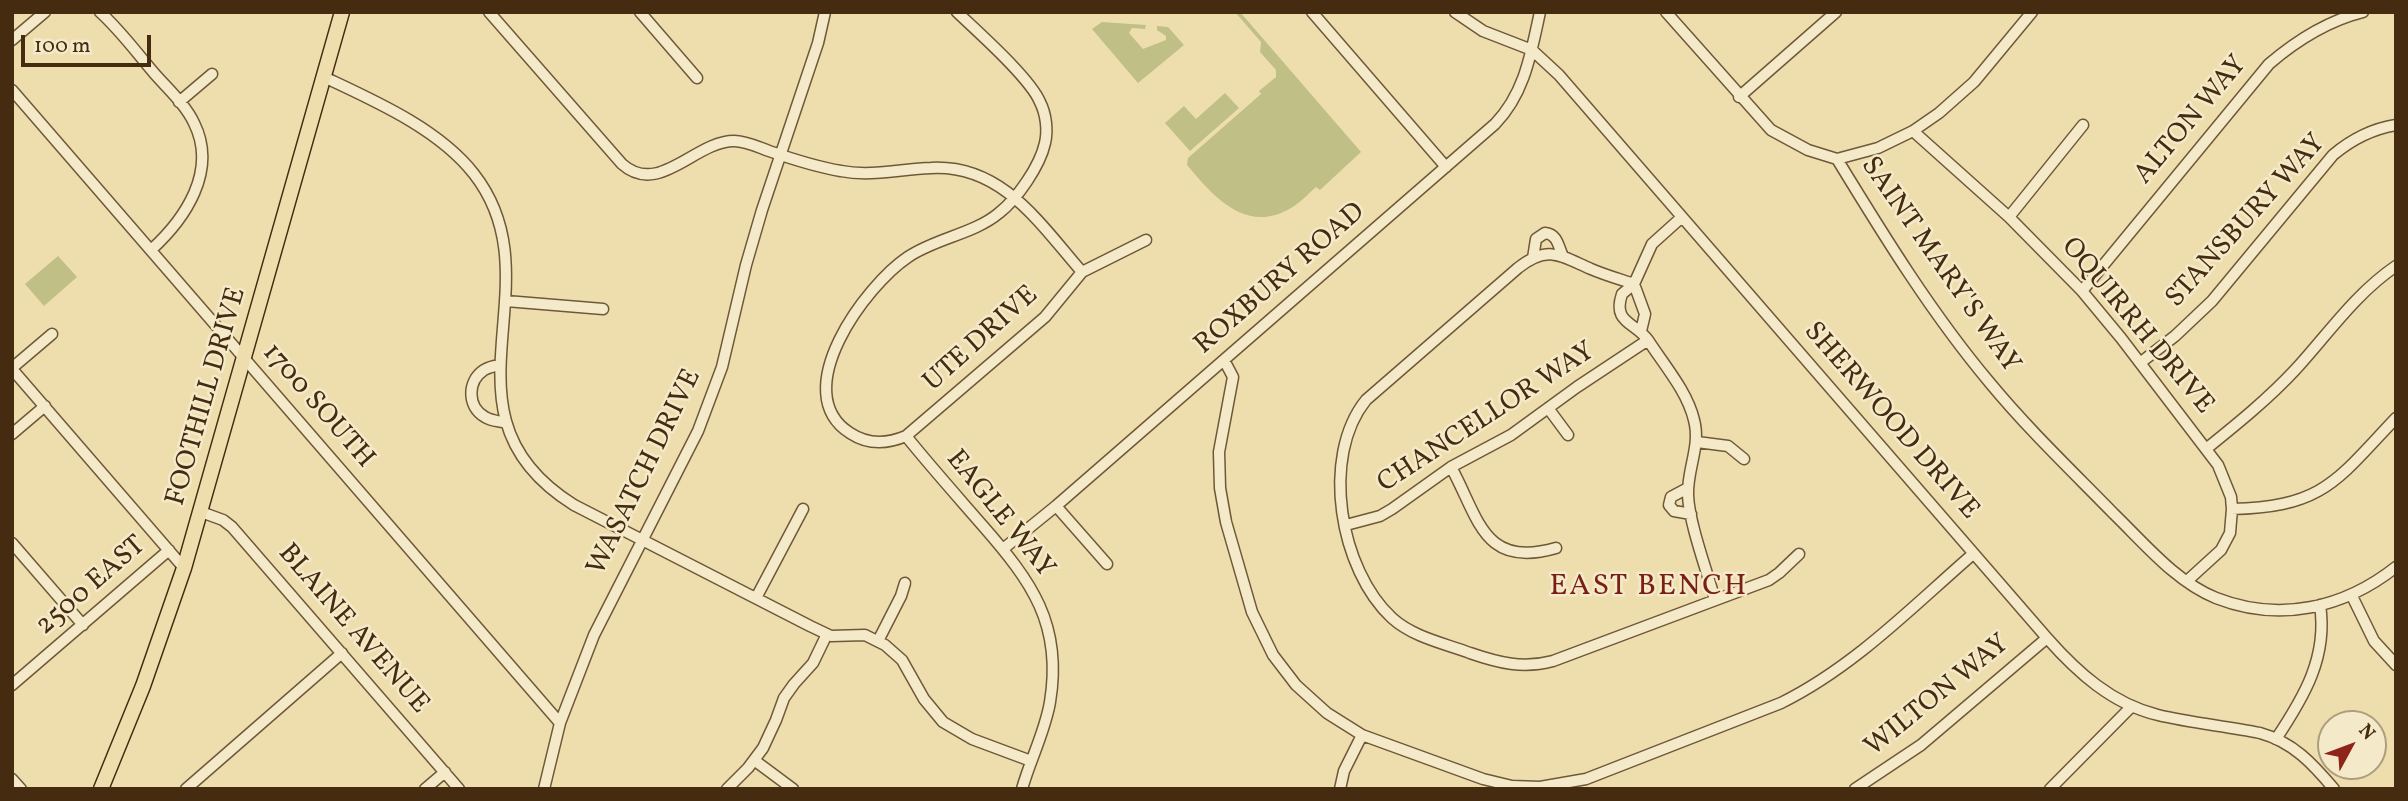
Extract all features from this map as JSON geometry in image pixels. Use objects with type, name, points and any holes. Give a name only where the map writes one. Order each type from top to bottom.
[{"type":"main road","name":"FOOTHILL DRIVE","points":[[101,789],[143,686],[184,568],[341,13]]},
{"type":"street","points":[[12,40],[45,12]]},
{"type":"street","points":[[100,12],[179,102],[197,130],[202,149],[196,190],[185,212],[151,250]]},
{"type":"street","points":[[489,12],[622,164],[635,173],[646,176],[658,174],[717,144],[733,141],[835,170],[856,173],[936,168],[966,170],[986,177],[1014,196],[1082,272],[1146,240]]},
{"type":"street","points":[[640,12],[697,78]]},
{"type":"street","name":"WASATCH DRIVE","points":[[544,789],[560,723],[594,635],[640,540],[698,431],[712,398],[746,265],[779,154],[818,43],[825,12]]},
{"type":"street","points":[[906,436],[887,442],[869,441],[851,434],[836,420],[829,407],[826,388],[839,343],[861,304],[895,267],[933,243],[985,223],[998,214],[1031,177],[1042,153],[1046,134],[1044,111],[1033,90],[957,12]]},
{"type":"street","points":[[1312,12],[1446,167]]},
{"type":"street","name":"SHERWOOD DRIVE","points":[[1455,12],[1483,30],[1532,50],[1559,75],[1973,554],[2085,677],[2108,693],[2158,715],[2276,738],[2307,758],[2334,789]]},
{"type":"street","name":"ROXBURY ROAD","points":[[1003,549],[1056,506],[1506,112],[1522,84],[1540,12]]},
{"type":"street","name":"SAINT MARY'S WAY","points":[[1666,12],[1761,121],[1782,138],[1837,159],[1936,312],[1990,384],[2046,446],[2148,547],[2187,581],[2213,597],[2244,606],[2278,610],[2320,605],[2351,596],[2396,567]]},
{"type":"street","points":[[1739,97],[1836,12]]},
{"type":"street","points":[[1837,159],[1866,153],[1913,131],[1952,103],[1974,82],[2032,12]]},
{"type":"street","name":"ALTON WAY","points":[[2082,291],[2269,64],[2318,29],[2363,12]]},
{"type":"street","points":[[179,102],[212,74]]},
{"type":"street","points":[[324,77],[359,93],[431,134],[459,157],[476,177],[496,215],[503,237],[507,267],[500,365],[501,401],[506,423],[526,462],[553,490],[574,505],[640,540],[827,634],[859,634],[878,641],[902,660],[924,699],[943,722],[972,739],[1031,761]]},
{"type":"street","name":"1700 SOUTH","points":[[12,90],[560,723]]},
{"type":"street","points":[[2009,217],[2083,125]]},
{"type":"street","name":"STANSBURY WAY","points":[[2140,363],[2175,337],[2212,301],[2333,155],[2353,139],[2396,125]]},
{"type":"street","name":"OQUIRRH DRIVE","points":[[1913,131],[2009,217],[2082,291],[2218,465],[2228,486],[2232,522],[2226,542],[2187,581]]},
{"type":"street","points":[[1682,217],[1652,244],[1634,284],[1622,294],[1620,308],[1626,322],[1645,336],[1689,405],[1694,419],[1697,442],[1688,488],[1691,514],[1715,600]]},
{"type":"street","points":[[1533,257],[1535,239],[1545,233],[1556,239],[1562,254]]},
{"type":"street","points":[[1645,336],[1646,318],[1634,284],[1591,269],[1562,254],[1548,253],[1533,257],[1518,268],[1374,394],[1360,408],[1348,435],[1340,474],[1340,493],[1352,553],[1376,600],[1392,618],[1426,638],[1508,664],[1528,666],[1553,661],[1774,577],[1799,554]]},
{"type":"street","points":[[2206,449],[2273,393],[2362,293],[2396,266]]},
{"type":"street","name":"UTE DRIVE","points":[[906,436],[1045,317],[1082,272]]},
{"type":"street","points":[[506,301],[603,309]]},
{"type":"street","points":[[52,334],[12,368],[184,568]]},
{"type":"street","name":"CHANCELLOR WAY","points":[[1346,525],[1386,513],[1451,467],[1504,439],[1645,336]]},
{"type":"street","points":[[1224,360],[1233,377],[1220,443],[1220,488],[1226,522],[1252,612],[1273,654],[1296,685],[1327,713],[1362,735],[1380,744],[1499,786],[1540,787],[1579,781],[1781,704],[1842,666],[1973,554]]},
{"type":"street","points":[[500,365],[478,375],[471,396],[481,415],[506,423]]},
{"type":"street","points":[[12,434],[44,406]]},
{"type":"street","points":[[1548,408],[1568,435]]},
{"type":"street","points":[[2232,509],[2284,505],[2322,490],[2346,471],[2396,418]]},
{"type":"street","name":"EAGLE WAY","points":[[906,436],[1023,574],[1038,601],[1049,632],[1053,676],[1050,703],[1023,789]]},
{"type":"street","points":[[1697,442],[1728,446],[1744,458]]},
{"type":"street","points":[[1451,467],[1480,527],[1496,544],[1519,553],[1541,553],[1556,548]]},
{"type":"street","points":[[1688,488],[1671,497],[1669,505],[1674,511],[1691,514]]},
{"type":"street","points":[[1056,506],[1107,564]]},
{"type":"street","points":[[756,598],[803,509]]},
{"type":"street","name":"BLAINE AVENUE","points":[[201,512],[223,520],[232,527],[460,789]]},
{"type":"street","points":[[12,542],[83,625]]},
{"type":"street","name":"2500 EAST","points":[[12,685],[169,550]]},
{"type":"street","points":[[878,641],[905,583]]},
{"type":"street","points":[[2351,596],[2375,640],[2396,665]]},
{"type":"street","points":[[2276,738],[2299,702],[2321,652],[2323,636],[2320,605]]},
{"type":"street","points":[[727,789],[754,760],[771,734],[784,698],[813,663],[827,634]]},
{"type":"street","name":"WILTON WAY","points":[[1855,789],[1922,745],[2047,638]]},
{"type":"street","points":[[186,789],[342,653]]},
{"type":"street","points":[[2055,787],[2133,706]]},
{"type":"street","points":[[1340,789],[1344,771],[1362,735]]},
{"type":"street","points":[[754,760],[793,789]]},
{"type":"street","points":[[425,789],[445,772]]},
{"type":"street","points":[[12,779],[21,789]]},
{"type":"green space","points":[[1235,12],[1240,12],[1361,152],[1320,190],[1316,187],[1294,206],[1275,215],[1259,217],[1232,208],[1208,189],[1187,165],[1188,158],[1261,94],[1259,91],[1276,77],[1276,70],[1260,52],[1261,42]]},
{"type":"green space","points":[[1102,22],[1146,25],[1145,29],[1132,28],[1129,33],[1143,49],[1166,40],[1166,36],[1157,30],[1157,26],[1168,27],[1184,45],[1138,83],[1092,29]]},
{"type":"green space","points":[[1225,93],[1239,108],[1190,151],[1165,123],[1184,106],[1196,119]]},
{"type":"green space","points":[[58,256],[77,277],[44,306],[25,284]]},
{"type":"district","name":"EAST BENCH","points":[[1649,588]]}]
